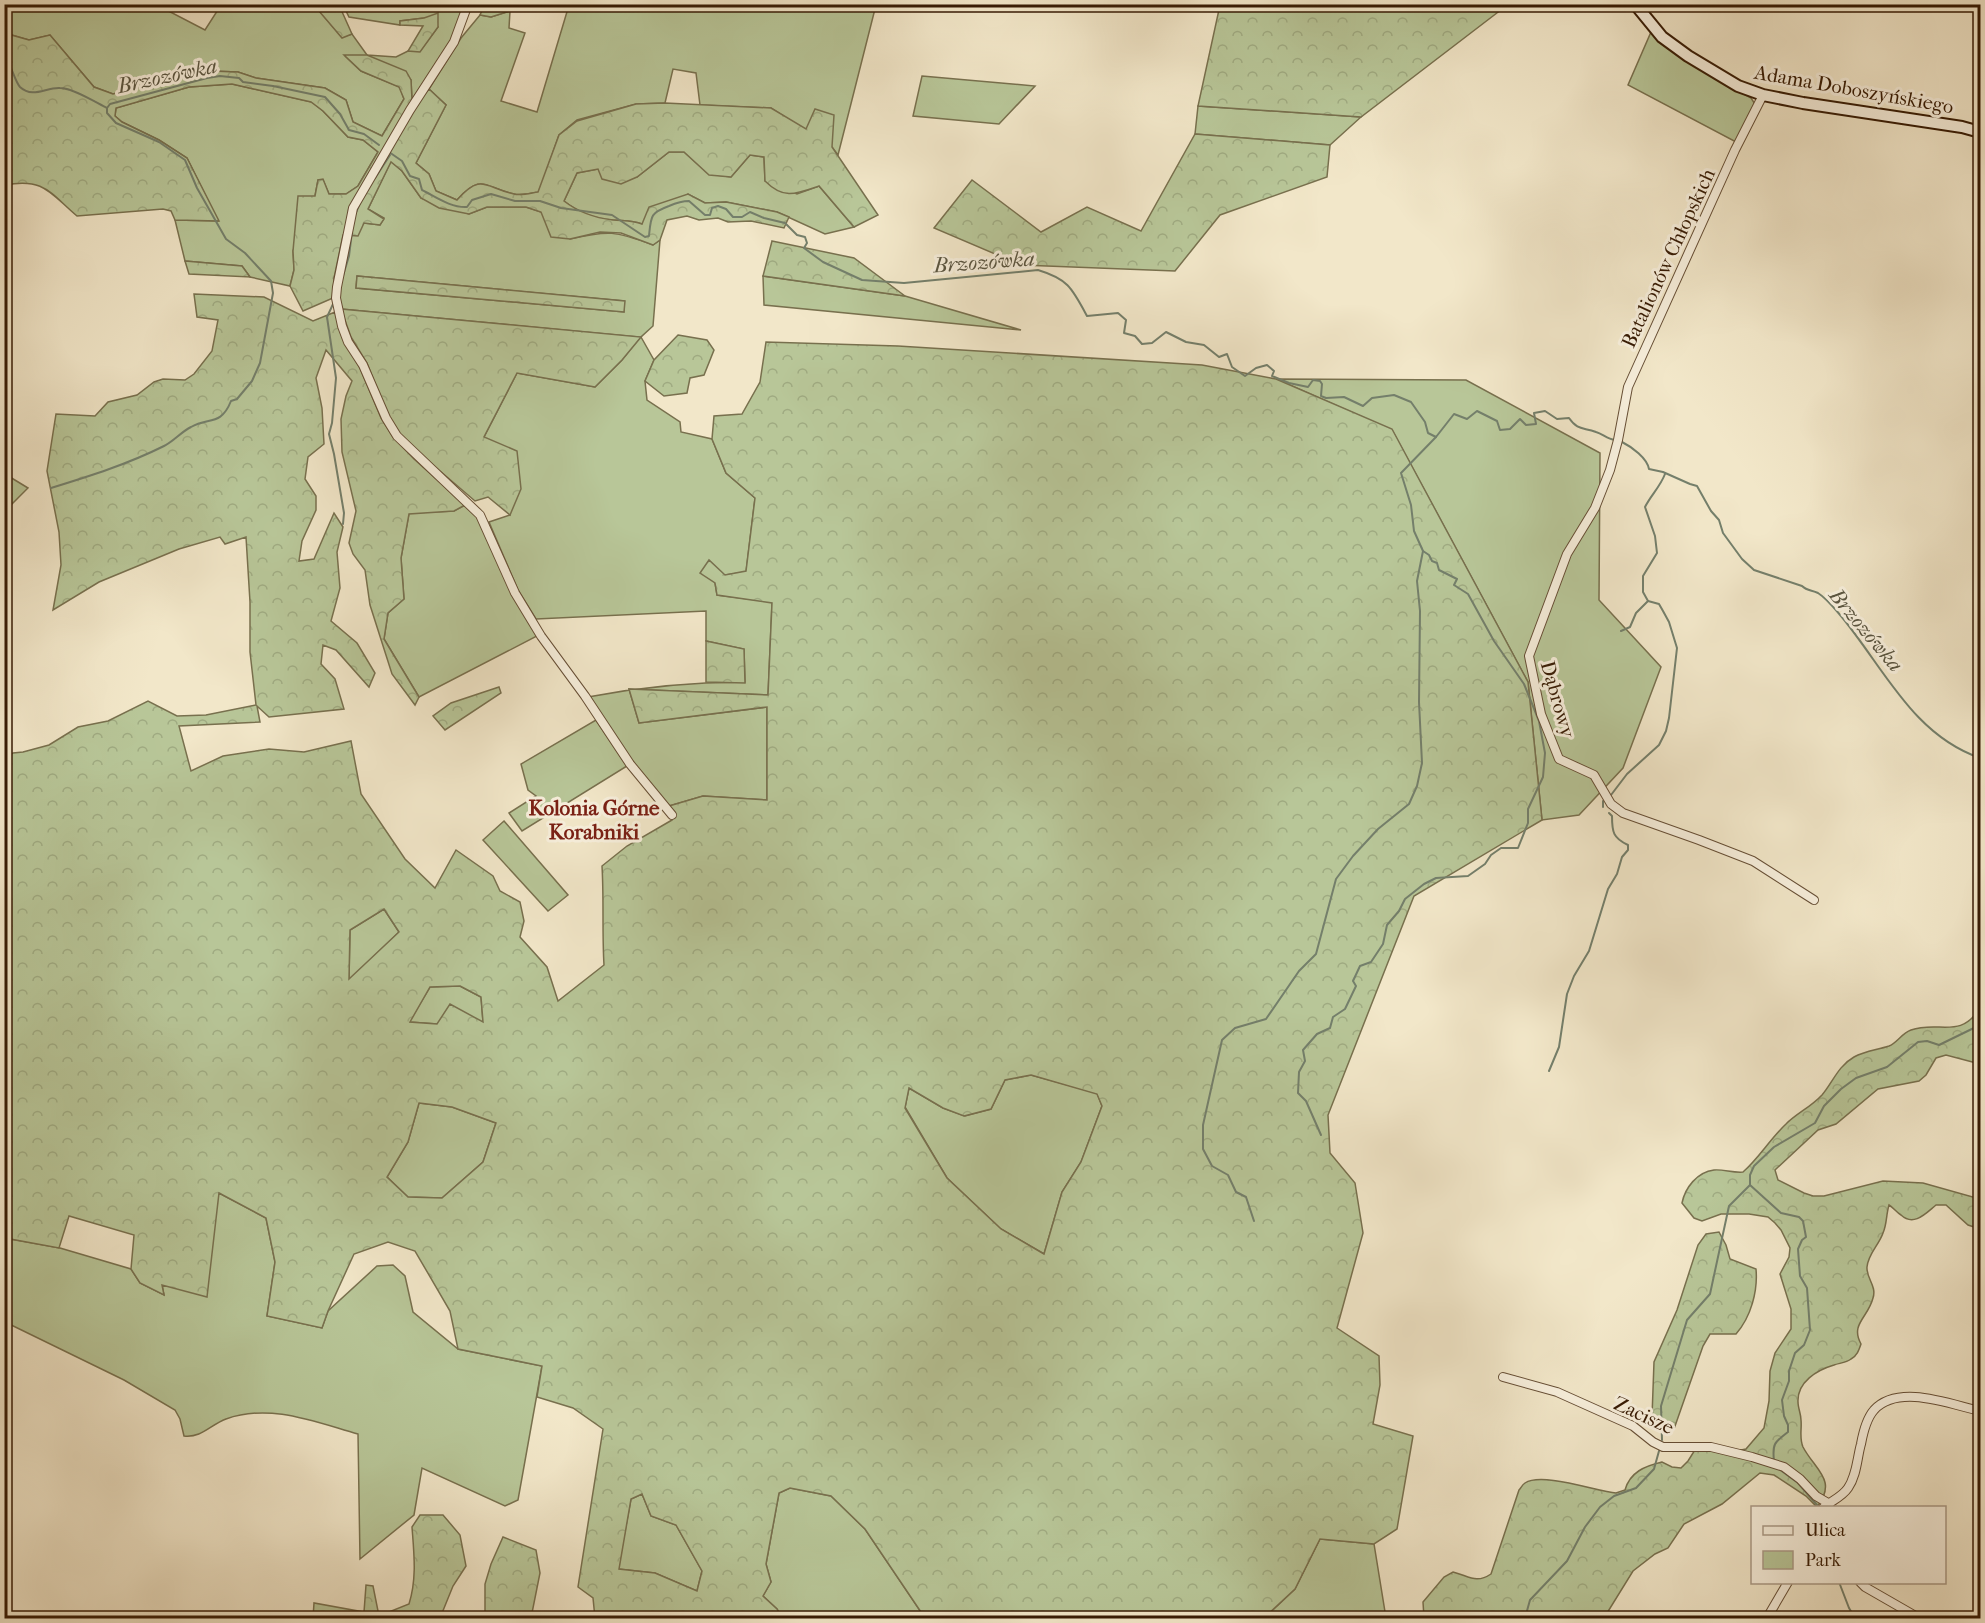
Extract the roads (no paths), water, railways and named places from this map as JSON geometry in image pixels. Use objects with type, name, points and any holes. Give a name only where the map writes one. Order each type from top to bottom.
[{"type":"street","points":[[468,4],[454,42],[410,110],[353,208],[337,287],[336,298],[342,326],[397,436],[480,514],[515,593],[541,636],[585,696],[630,764],[672,815]]},
{"type":"street","name":"Adama Doboszyńskiego","points":[[1636,6],[1662,37],[1738,87],[1763,95],[1906,120],[1962,127],[1980,132]]},
{"type":"street","name":"Batalionów Chłopskich","points":[[1618,440],[1628,387],[1763,95]]},
{"type":"street","name":"Dąbrowy","points":[[1618,440],[1595,508],[1567,554],[1529,656],[1541,714],[1559,759],[1594,775],[1611,804],[1623,813],[1753,861],[1814,900]]},
{"type":"street","name":"Zacisze","points":[[1503,1377],[1557,1392],[1633,1426],[1663,1447],[1711,1447],[1784,1467],[1800,1479],[1827,1506]]},
{"type":"street","points":[[1827,1506],[1850,1486],[1868,1422],[1873,1411],[1882,1404],[1898,1399],[1931,1398],[1980,1411]]},
{"type":"street","points":[[1767,1618],[1787,1584]]},
{"type":"street","points":[[1862,1584],[1919,1618]]},
{"type":"waterway","name":"Brzozówka","points":[[4,54],[18,85],[25,90],[35,92],[55,88],[65,89],[107,108],[110,104],[220,76],[325,97],[340,114],[349,130],[364,134],[379,145]]},
{"type":"waterway","points":[[51,488],[137,458],[168,444],[197,424],[219,418],[231,401],[237,399],[252,381],[260,363],[273,293],[271,281],[245,253],[226,239],[197,188],[185,160],[159,142],[116,123],[107,113],[107,108]]},
{"type":"waterway","name":"Brzozówka","points":[[389,152],[402,161],[410,176],[419,179],[422,190],[455,206],[467,207],[472,200],[491,194],[515,201],[540,201],[561,208],[612,215],[645,237],[649,236],[651,220],[655,213],[663,208],[689,201],[705,215],[710,215],[712,208],[718,206],[726,209],[733,217],[742,217],[750,212],[785,223],[797,235],[805,237],[807,243],[804,248],[823,262],[862,280],[904,283],[1038,270],[1063,281],[1077,298],[1087,316],[1118,313],[1126,320],[1124,333],[1135,336],[1142,344],[1152,343],[1166,332],[1186,342],[1204,345],[1219,357],[1227,354],[1232,367],[1245,376],[1256,368],[1267,365],[1274,371],[1272,376],[1308,387],[1313,380],[1320,381],[1321,396],[1344,397],[1363,406],[1372,398],[1394,395],[1411,402],[1425,422],[1428,433],[1436,437],[1454,414],[1467,419],[1477,411],[1497,421],[1500,430],[1510,429],[1520,419],[1526,425],[1536,424],[1534,413],[1545,411],[1557,419],[1569,418],[1578,427],[1615,440]]},
{"type":"waterway","points":[[375,178],[390,155]]},
{"type":"waterway","points":[[354,217],[360,203]]},
{"type":"waterway","points":[[342,279],[349,256],[352,232]]},
{"type":"waterway","points":[[334,302],[327,317],[336,378],[329,434],[344,513],[343,524]]},
{"type":"waterway","points":[[1254,1221],[1246,1197],[1236,1192],[1228,1175],[1212,1166],[1203,1149],[1203,1125],[1222,1040],[1235,1028],[1266,1019],[1299,971],[1316,954],[1336,879],[1378,829],[1409,804],[1417,786],[1422,763],[1419,702],[1420,611],[1417,581],[1423,551],[1414,531],[1411,505],[1401,473],[1436,437]]},
{"type":"waterway","name":"Brzozówka","points":[[1622,442],[1642,457],[1649,469],[1663,472],[1697,486],[1711,511],[1719,520],[1723,533],[1742,559],[1754,570],[1802,586],[1824,598],[1857,636],[1901,698],[1918,717],[1957,747],[1980,758]]},
{"type":"waterway","points":[[1621,631],[1630,627],[1636,613],[1648,601],[1643,592],[1643,576],[1657,553],[1655,536],[1645,507],[1665,474]]},
{"type":"waterway","points":[[1321,1135],[1306,1101],[1298,1093],[1299,1072],[1305,1061],[1303,1050],[1317,1034],[1330,1028],[1333,1017],[1345,1009],[1356,986],[1353,981],[1360,966],[1371,962],[1383,944],[1387,925],[1399,911],[1405,899],[1436,878],[1468,876],[1485,864],[1491,855],[1501,848],[1518,848],[1528,823],[1528,809],[1543,777],[1545,753],[1539,721],[1524,684],[1494,641],[1468,594],[1454,585],[1457,579],[1439,570],[1437,563],[1423,551]]},
{"type":"waterway","points":[[1611,795],[1627,774],[1659,745],[1669,718],[1677,648],[1669,622],[1659,604],[1648,601]]},
{"type":"waterway","points":[[1603,801],[1603,807]]},
{"type":"waterway","points":[[1549,1071],[1559,1047],[1567,994],[1574,976],[1589,951],[1608,889],[1617,874],[1622,857],[1628,850],[1628,845],[1614,834],[1612,816],[1609,813]]},
{"type":"waterway","points":[[1774,1461],[1775,1444],[1788,1432],[1782,1400],[1789,1381],[1789,1371],[1795,1353],[1804,1345],[1810,1330],[1807,1288],[1800,1276],[1798,1249],[1806,1237],[1803,1221],[1799,1217],[1781,1213],[1750,1185],[1750,1175],[1754,1166],[1774,1147],[1815,1123],[1824,1106],[1856,1078],[1887,1067],[1918,1042],[1927,1041],[1939,1045],[1980,1025]]},
{"type":"waterway","points":[[1662,1440],[1661,1406],[1687,1320],[1710,1294],[1729,1206],[1750,1185]]},
{"type":"waterway","points":[[1525,1618],[1530,1600],[1567,1561],[1585,1527],[1600,1507],[1614,1496],[1636,1488],[1654,1469],[1659,1451]]},
{"type":"waterway","points":[[1779,1469],[1798,1483],[1817,1505]]},
{"type":"waterway","points":[[1840,1584],[1855,1618]]},
{"type":"district","name":"Kolonia Górne Korabniki","points":[[594,820]]}]
